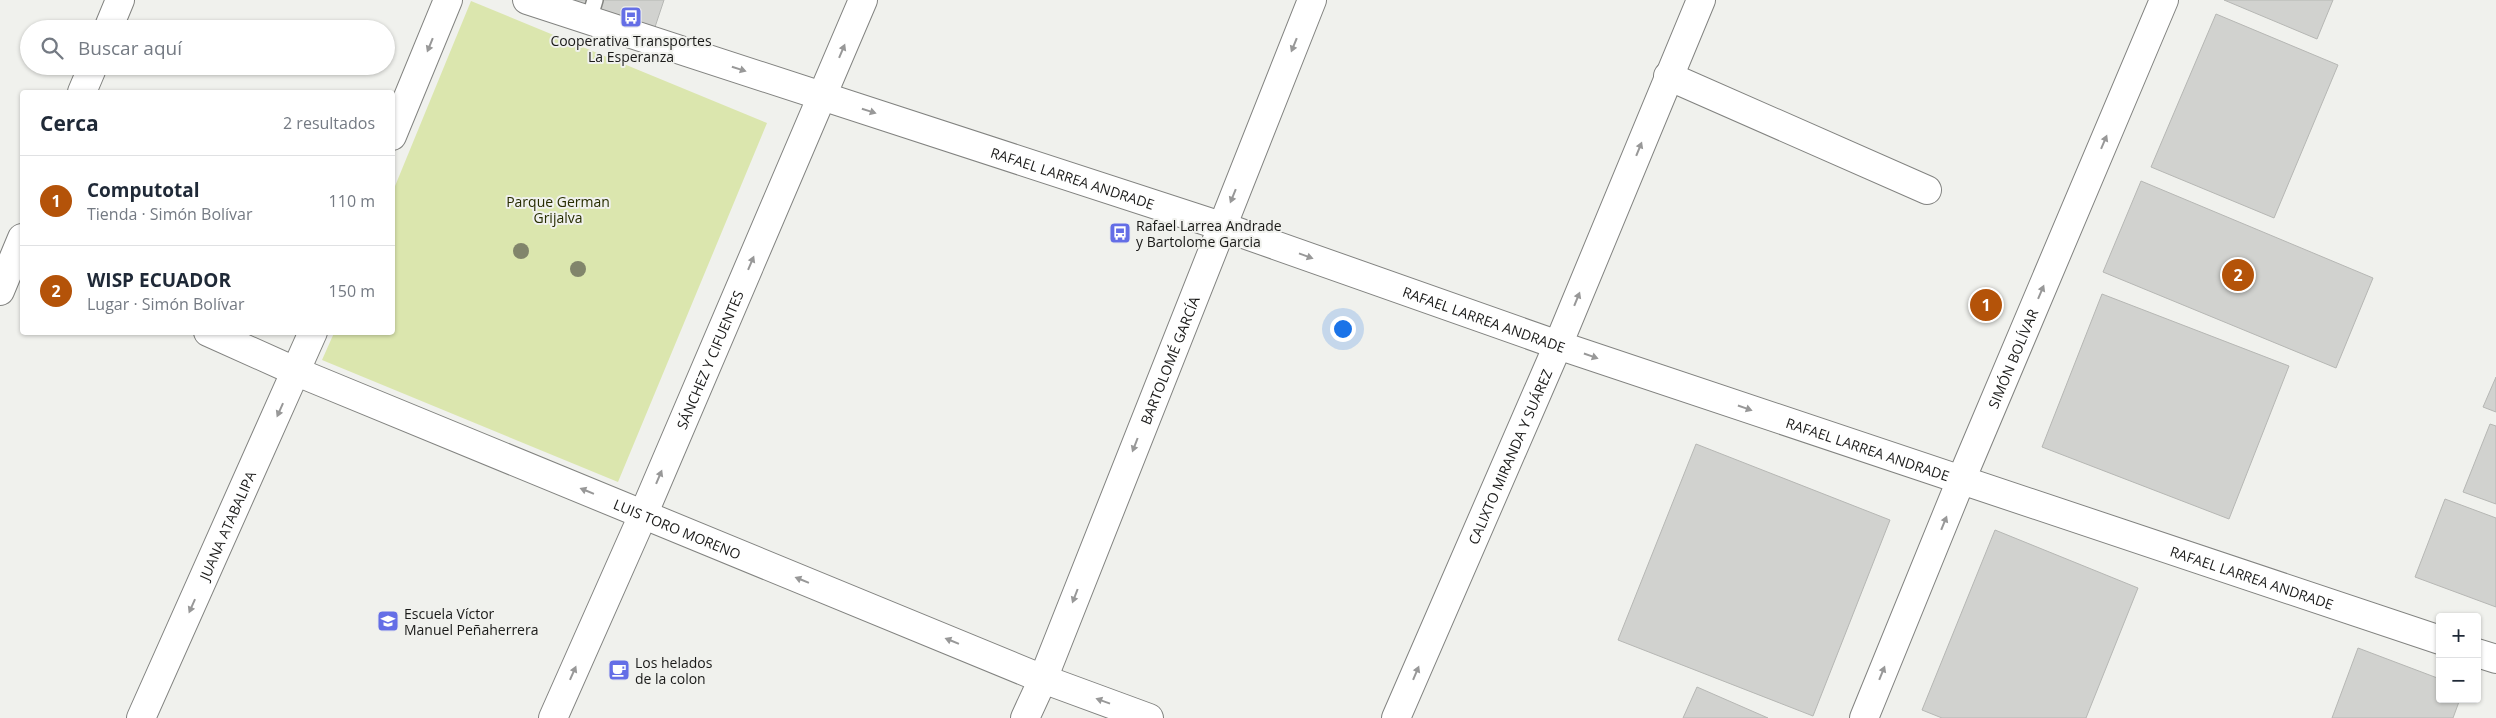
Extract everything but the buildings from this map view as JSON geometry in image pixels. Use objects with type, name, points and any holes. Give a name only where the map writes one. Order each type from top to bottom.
[{"type":"street","points":[[112,20],[120,0]]},
{"type":"street","points":[[395,129],[448,0]]},
{"type":"street","name":"RAFAEL LARREA ANDRADE","points":[[527,0],[592,10],[823,96],[1221,226],[1558,346],[2436,639]]},
{"type":"street","name":"SÁNCHEZ Y CIFUENTES","points":[[553,718],[643,514],[863,0]]},
{"type":"street","name":"BARTOLOMÉ GARCÍA","points":[[1025,718],[1312,0]]},
{"type":"street","name":"CALIXTO MIRANDA Y SUÁREZ","points":[[1396,718],[1558,346],[1701,0]]},
{"type":"street","name":"SIMÓN BOLÍVAR","points":[[1864,718],[1961,480],[2164,0]]},
{"type":"street","points":[[83,90],[89,75]]},
{"type":"street","points":[[1668,76],[1927,190]]},
{"type":"street","points":[[0,291],[16,244]]},
{"type":"street","name":"LUIS TORO MORENO","points":[[215,335],[297,372],[1042,678],[1149,718]]},
{"type":"street","name":"JUANA ATABALIPA","points":[[142,718],[312,335]]},
{"type":"street","points":[[2481,654],[2496,659]]},
{"type":"green space","name":"Parque German Grijalva","points":[[471,1],[767,123],[618,482],[322,360],[333,335],[395,335],[395,186]]},
{"type":"place","name":"Cooperativa Transportes La Esperanza","points":[[631,17]]},
{"type":"place","name":"Rafael Larrea Andrade y Bartolome Garcia","points":[[1120,233]]},
{"type":"place","name":"WISP ECUADOR","points":[[2238,275]]},
{"type":"place","name":"Computotal","points":[[1986,305]]},
{"type":"place","name":"Escuela Víctor Manuel Peñaherrera","points":[[388,621]]},
{"type":"place","name":"Los helados de la colon","points":[[619,670]]}]
